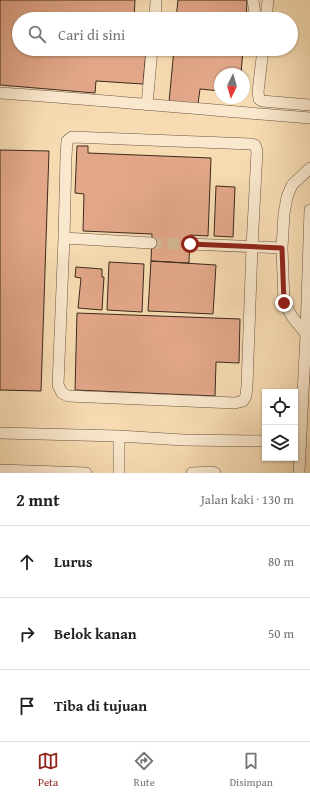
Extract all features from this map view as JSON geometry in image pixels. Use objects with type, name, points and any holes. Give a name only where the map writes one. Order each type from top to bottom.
[{"type":"street","points":[[155,12],[156,0]]},
{"type":"street","points":[[253,0],[256,12]]},
{"type":"street","points":[[267,12],[268,0]]},
{"type":"street","points":[[147,105],[151,56]]},
{"type":"street","points":[[262,56],[258,92],[259,99],[262,101],[310,105]]},
{"type":"street","points":[[0,93],[78,98],[201,110],[310,118]]},
{"type":"street","points":[[72,137],[255,145],[257,151],[247,386],[246,396],[242,401],[235,403],[68,396],[62,393],[58,385],[64,238],[66,146],[67,141],[72,137]]},
{"type":"street","points":[[306,334],[284,303],[282,248],[284,214],[287,197],[292,185],[310,168]]},
{"type":"street","points":[[299,473],[306,391],[306,334],[310,210]]},
{"type":"street","points":[[64,238],[151,243]]},
{"type":"street","points":[[190,244],[282,248]]},
{"type":"street","points":[[0,433],[119,436],[183,440],[262,441]]},
{"type":"street","points":[[119,436],[119,473]]},
{"type":"street","points":[[5,471],[86,473]]},
{"type":"street","points":[[192,473],[215,473]]},
{"type":"building","points":[[0,0],[135,0],[134,12],[12,12],[12,56],[146,56],[143,84],[96,81],[95,93],[0,85]]},
{"type":"building","points":[[178,0],[247,0],[246,12],[177,12]]},
{"type":"building","points":[[173,56],[242,56],[241,68],[214,68],[214,90],[200,89],[198,104],[169,102]]},
{"type":"building","points":[[77,146],[88,146],[88,153],[211,158],[208,236],[190,235],[189,263],[151,261],[152,234],[83,231],[84,194],[75,193]]},
{"type":"building","points":[[0,150],[49,151],[41,391],[0,390]]},
{"type":"building","points":[[216,186],[235,187],[233,237],[214,236]]},
{"type":"building","points":[[151,261],[216,265],[213,314],[148,311]]},
{"type":"building","points":[[109,262],[144,264],[142,312],[107,310]]},
{"type":"building","points":[[76,267],[102,269],[102,277],[104,277],[102,310],[78,308],[81,278],[75,277]]},
{"type":"building","points":[[77,313],[240,319],[239,363],[216,362],[215,396],[75,390]]},
{"type":"tunnel","points":[[151,243],[190,244]]},
{"type":"route","points":[[190,244],[282,248],[284,303]]}]
